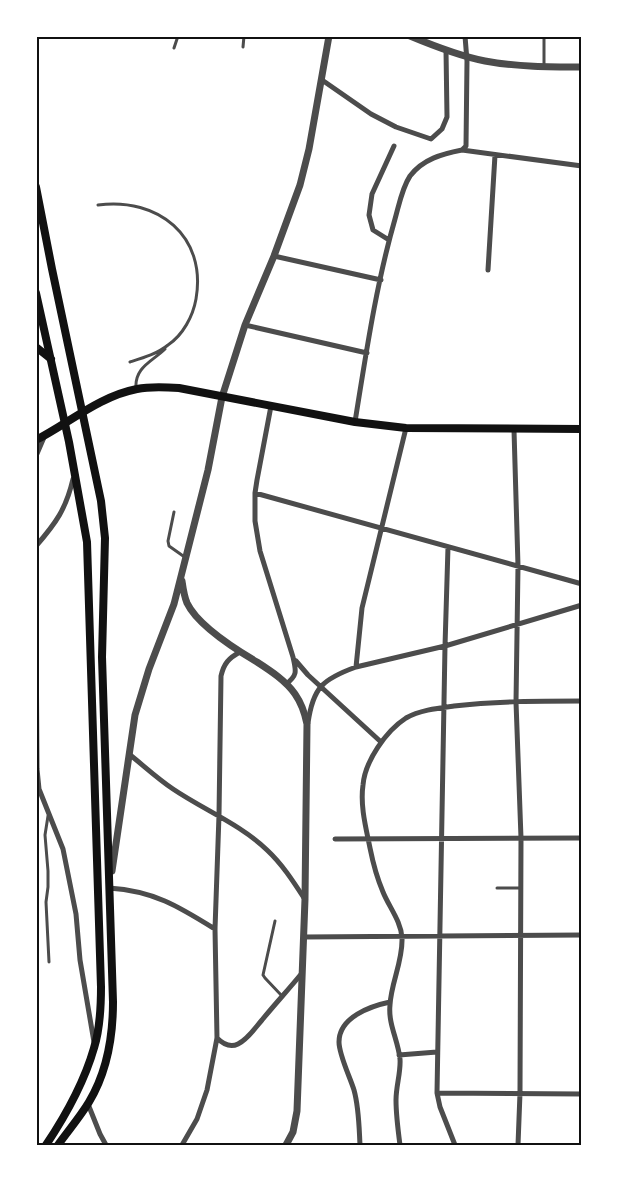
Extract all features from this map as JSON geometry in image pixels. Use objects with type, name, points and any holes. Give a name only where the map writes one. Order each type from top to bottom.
[{"type":"main road","points":[[36,187],[101,501],[105,538],[102,657],[113,1027],[110,1049],[94,1093],[58,1145]]},
{"type":"main road","points":[[36,293],[86,530],[101,987],[95,1047],[79,1089],[64,1118],[46,1145]]},
{"type":"main road","points":[[36,347],[51,359]]},
{"type":"main road","points":[[36,440],[118,394],[136,389],[160,387],[179,388],[355,422],[406,429],[579,428]]},
{"type":"street","points":[[215,930],[182,908],[158,897],[138,891],[109,888],[135,715],[142,689],[174,604],[208,470],[222,397],[245,325],[289,218],[300,185],[309,149],[329,36]]},
{"type":"street","points":[[410,36],[446,50],[502,63],[544,67],[582,67]]},
{"type":"street","points":[[462,150],[465,146],[467,56],[465,36]]},
{"type":"street","points":[[322,80],[371,114],[396,127],[431,139],[442,129],[447,117],[446,50]]},
{"type":"street","points":[[389,240],[373,230],[369,215],[372,194],[394,146]]},
{"type":"street","points":[[355,422],[389,240],[405,185],[411,175],[431,158],[462,150],[582,166]]},
{"type":"street","points":[[488,270],[495,155]]},
{"type":"street","points":[[274,256],[381,280]]},
{"type":"street","points":[[245,325],[367,352]]},
{"type":"street","points":[[271,406],[255,493],[255,520],[260,551],[296,670],[295,675],[286,684]]},
{"type":"street","points":[[356,667],[362,608],[406,429]]},
{"type":"street","points":[[514,430],[518,566],[516,702],[521,838],[518,1145]]},
{"type":"street","points":[[36,456],[46,434]]},
{"type":"street","points":[[36,546],[60,516],[70,492],[75,471]]},
{"type":"street","points":[[255,493],[582,584]]},
{"type":"street","points":[[448,547],[437,1094],[455,1145]]},
{"type":"street","points":[[181,576],[187,602],[197,618],[286,684],[300,702],[307,724]]},
{"type":"street","points":[[286,1145],[293,1132],[297,1112],[305,899],[307,724],[315,693],[332,678],[356,667],[445,646],[582,605]]},
{"type":"street","points":[[36,619],[36,769],[39,789],[63,849],[74,903],[80,960],[95,1047]]},
{"type":"street","points":[[182,1145],[197,1119],[207,1090],[217,1038],[215,930],[221,676],[222,669],[229,659],[240,652]]},
{"type":"street","points":[[293,657],[308,675],[381,742]]},
{"type":"street","points":[[400,1145],[396,1098],[400,1064],[391,1025],[390,1002],[402,950],[402,936],[399,924],[375,871],[368,839],[362,804],[367,767],[381,742],[392,729],[407,718],[421,712],[516,702],[582,701]]},
{"type":"street","points":[[129,754],[174,789],[219,815],[267,849],[286,871],[305,899]]},
{"type":"street","points":[[335,839],[582,838]]},
{"type":"street","points":[[304,937],[582,935]]},
{"type":"street","points":[[217,1038],[227,1045],[238,1044],[251,1033],[302,973]]},
{"type":"street","points":[[360,1145],[358,1109],[339,1038],[344,1028],[357,1014],[370,1006],[390,1002]]},
{"type":"street","points":[[399,1055],[437,1052]]},
{"type":"street","points":[[437,1094],[582,1094]]},
{"type":"street","points":[[88,1104],[106,1145]]},
{"type":"lane","points":[[174,48],[178,36]]},
{"type":"lane","points":[[243,47],[244,36]]},
{"type":"lane","points":[[544,36],[544,67]]},
{"type":"lane","points":[[98,205],[137,206],[161,216],[181,233],[196,262],[198,283],[194,308],[186,324],[169,345],[140,370],[136,389]]},
{"type":"lane","points":[[130,362],[151,355],[169,345]]},
{"type":"lane","points":[[174,512],[169,546],[186,558]]},
{"type":"lane","points":[[48,814],[45,835],[48,871],[46,902],[49,962]]},
{"type":"lane","points":[[497,888],[520,888]]},
{"type":"lane","points":[[275,921],[263,975],[282,996]]}]
